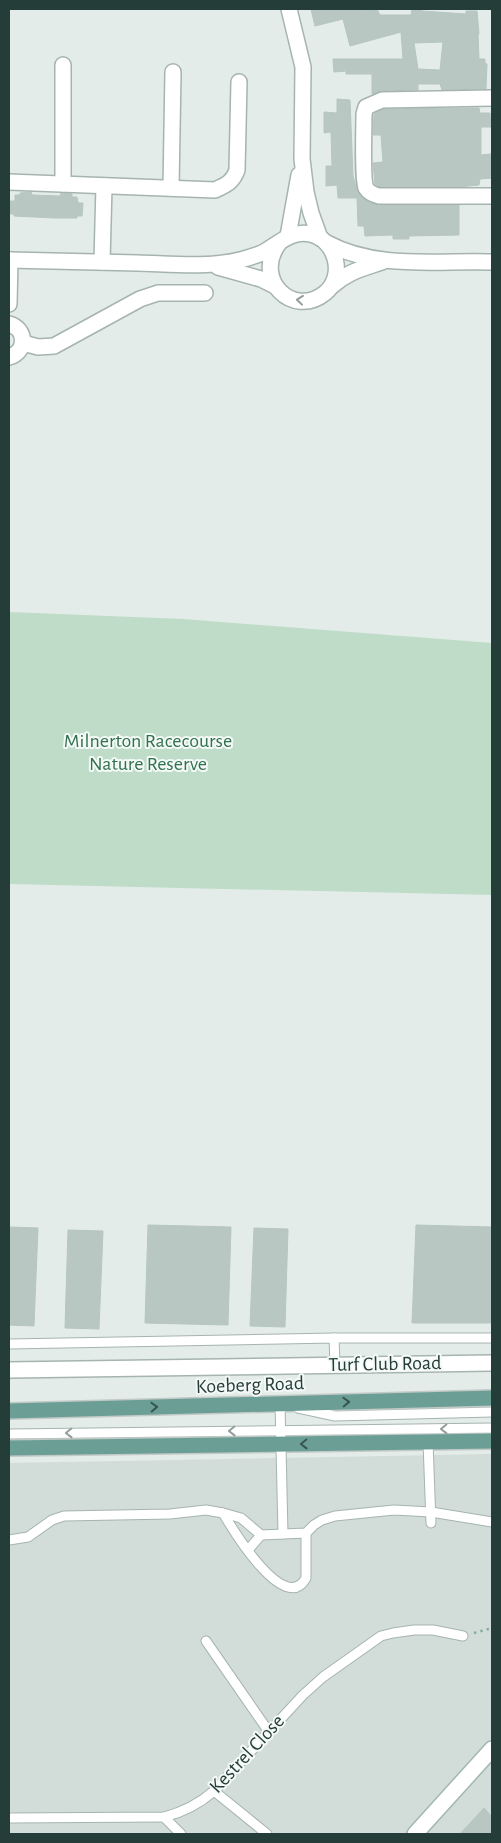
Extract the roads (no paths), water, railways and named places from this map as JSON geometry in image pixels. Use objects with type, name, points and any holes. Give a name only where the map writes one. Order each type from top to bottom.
[{"type":"main road","name":"Koeberg Road","points":[[9,1411],[492,1398]]},
{"type":"main road","points":[[9,1448],[281,1437],[428,1442],[492,1441]]},
{"type":"street","points":[[289,9],[303,67],[302,159],[306,192],[311,213],[323,240],[332,250],[336,259],[337,269],[331,287]]},
{"type":"street","points":[[63,65],[63,184]]},
{"type":"street","points":[[171,188],[174,72]]},
{"type":"street","points":[[9,182],[215,190],[234,179],[237,170],[239,82]]},
{"type":"street","points":[[492,98],[382,100],[366,107],[364,114],[365,177],[366,188],[371,193],[379,196],[492,196]]},
{"type":"street","points":[[275,286],[271,278],[270,259],[283,240],[302,159]]},
{"type":"street","points":[[102,262],[104,186]]},
{"type":"street","points":[[209,265],[246,259],[261,253],[283,240],[304,233],[352,254],[389,261],[492,262]]},
{"type":"street","points":[[9,304],[9,260],[209,265],[242,272],[275,286],[289,298],[307,301],[324,294],[344,276],[360,269],[389,261]]},
{"type":"street","points":[[23,343],[38,347],[54,346],[140,299],[158,293],[205,293]]},
{"type":"street","points":[[9,324],[18,329],[22,335],[23,343],[18,353],[9,357]]},
{"type":"street","name":"Turf Club Road","points":[[9,1370],[492,1363]]},
{"type":"street","points":[[415,1834],[492,1749]]},
{"type":"lane","points":[[334,1338],[335,1365]]},
{"type":"lane","points":[[9,1344],[334,1338],[492,1338]]},
{"type":"lane","points":[[283,1534],[280,1404],[335,1416],[492,1412]]},
{"type":"lane","points":[[9,1434],[281,1437],[492,1428]]},
{"type":"lane","points":[[428,1442],[431,1523]]},
{"type":"lane","points":[[9,1540],[28,1537],[52,1520],[64,1516],[170,1514],[206,1510],[242,1518],[261,1536]]},
{"type":"lane","points":[[223,1513],[237,1536],[264,1571],[278,1582],[290,1588],[296,1588],[306,1578],[306,1534],[314,1525],[322,1520],[344,1514],[394,1510],[431,1512],[492,1522]]},
{"type":"lane","points":[[248,1550],[261,1536],[306,1534]]},
{"type":"lane","name":"Kestrel Close","points":[[9,1818],[164,1817],[181,1813],[214,1792],[303,1695],[323,1677],[382,1636],[414,1630],[434,1630],[463,1636]]},
{"type":"lane","points":[[206,1641],[269,1732]]},
{"type":"lane","points":[[214,1792],[266,1834]]},
{"type":"lane","points":[[164,1817],[181,1834]]},
{"type":"park label","name":"Milnerton Racecourse Nature Reserve","points":[[148,752]]}]
